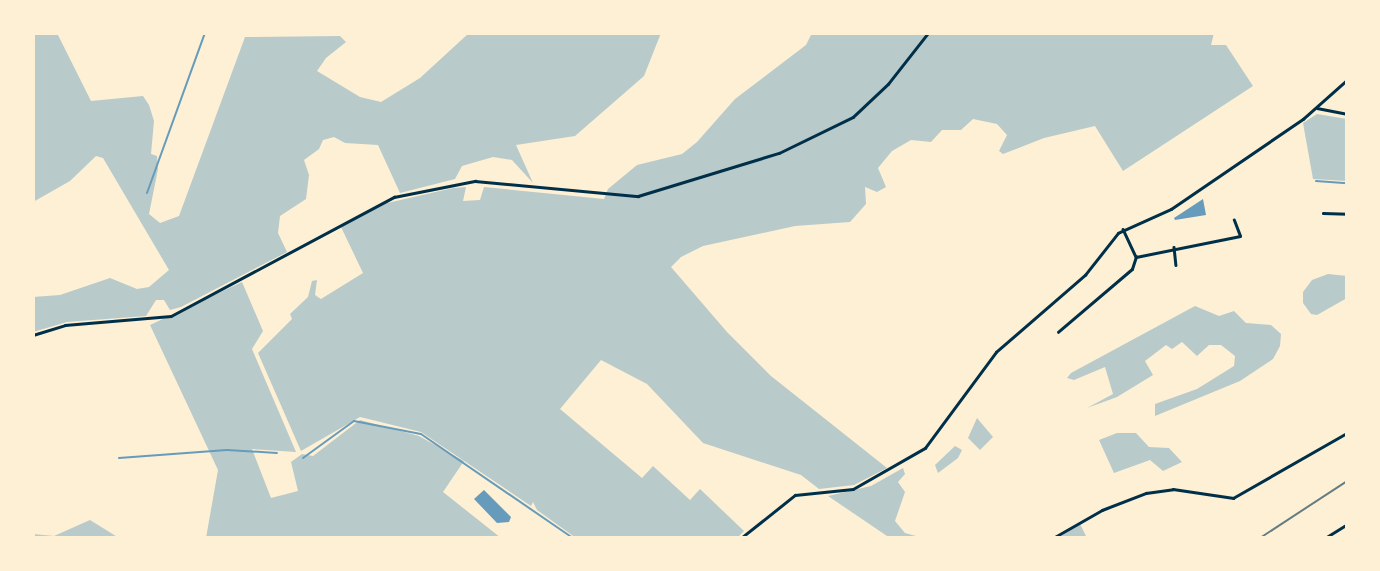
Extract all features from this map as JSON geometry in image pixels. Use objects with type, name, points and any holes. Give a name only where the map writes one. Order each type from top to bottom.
[{"type":"street","points":[[33,335],[65,325],[171,316],[394,197],[475,181],[638,196],[779,153],[853,117],[888,85],[928,33]]},
{"type":"street","points":[[741,538],[795,495],[853,489],[925,448],[996,352],[1085,275],[1123,229],[1171,209],[1317,108],[1347,80]]},
{"type":"street","points":[[1317,108],[1347,114]]},
{"type":"street","points":[[1323,213],[1347,214]]},
{"type":"street","points":[[1136,257],[1174,246],[1240,236],[1234,220]]},
{"type":"street","points":[[1058,332],[1132,269],[1136,257],[1123,229]]},
{"type":"street","points":[[1174,246],[1176,265]]},
{"type":"street","points":[[1053,538],[1097,513],[1146,493],[1173,489],[1233,498],[1347,433]]},
{"type":"street","points":[[1325,538],[1347,524]]},
{"type":"shaded area","points":[[33,33],[57,33],[91,101],[143,96],[154,121],[151,154],[157,156],[158,169],[149,214],[160,223],[179,216],[245,37],[340,36],[346,42],[326,58],[317,71],[360,97],[381,102],[420,78],[469,33],[661,33],[644,76],[575,136],[516,145],[533,183],[512,160],[493,157],[462,166],[455,179],[400,193],[378,145],[345,143],[334,137],[323,140],[319,149],[304,160],[309,175],[306,199],[280,216],[278,233],[287,252],[181,307],[170,310],[164,300],[156,300],[146,316],[67,322],[33,332],[33,297],[60,295],[110,278],[137,289],[149,287],[169,270],[103,158],[96,156],[70,181],[33,202]]},
{"type":"shaded area","points":[[812,33],[1214,33],[1211,45],[1226,45],[1253,86],[1123,171],[1095,126],[1044,138],[1003,154],[999,151],[1007,135],[997,124],[973,119],[961,130],[942,130],[931,142],[911,140],[892,151],[878,168],[886,187],[877,192],[865,187],[866,204],[850,222],[795,226],[703,246],[681,257],[671,267],[727,332],[771,376],[887,468],[854,485],[819,489],[801,475],[703,443],[647,384],[601,360],[560,409],[642,478],[653,466],[690,500],[700,489],[744,531],[737,538],[576,538],[537,510],[533,502],[531,506],[421,432],[360,417],[301,451],[258,353],[292,319],[290,314],[308,297],[312,281],[317,280],[315,295],[321,299],[363,273],[341,227],[383,204],[453,188],[466,187],[463,201],[480,200],[484,187],[604,199],[608,189],[637,165],[682,154],[697,142],[735,99],[806,45]]},
{"type":"shaded area","points":[[1317,114],[1347,119],[1347,181],[1313,179],[1303,123]]},
{"type":"shaded area","points":[[1328,274],[1347,276],[1347,298],[1317,315],[1311,314],[1303,303],[1303,292],[1312,280]]},
{"type":"shaded area","points":[[242,282],[263,331],[252,349],[296,452],[252,449],[271,498],[298,491],[291,462],[302,454],[313,456],[360,420],[419,436],[464,461],[443,492],[501,538],[206,538],[218,470],[150,325]]},
{"type":"shaded area","points":[[1195,306],[1219,316],[1234,311],[1246,323],[1271,325],[1281,334],[1280,346],[1273,359],[1240,381],[1155,416],[1155,404],[1197,389],[1234,366],[1235,356],[1221,345],[1209,345],[1197,356],[1182,342],[1172,349],[1166,345],[1145,361],[1153,375],[1117,397],[1087,408],[1113,394],[1105,367],[1074,380],[1067,378],[1071,373]]},
{"type":"shaded area","points":[[977,418],[993,437],[980,450],[968,438]]},
{"type":"shaded area","points":[[1117,433],[1136,433],[1149,447],[1169,448],[1182,462],[1163,471],[1150,460],[1114,473],[1099,440]]},
{"type":"shaded area","points":[[955,446],[962,450],[958,458],[938,473],[935,465]]},
{"type":"shaded area","points":[[903,468],[905,474],[898,482],[905,492],[895,521],[905,533],[923,538],[890,538],[828,496],[871,486]]},
{"type":"shaded area","points":[[90,520],[119,538],[33,538],[33,534],[54,536]]},
{"type":"shaded area","points":[[1080,524],[1087,538],[1058,538]]},
{"type":"water","points":[[1203,199],[1206,215],[1175,220],[1174,218]]},
{"type":"water","points":[[484,490],[511,517],[509,522],[497,523],[474,499]]},
{"type":"waterway","points":[[147,193],[205,33]]},
{"type":"waterway","points":[[1316,181],[1347,183]]},
{"type":"waterway","points":[[303,458],[354,421],[421,434],[573,538]]},
{"type":"waterway","points":[[119,458],[227,450],[277,453]]},
{"type":"railway","points":[[1260,538],[1347,481]]}]
